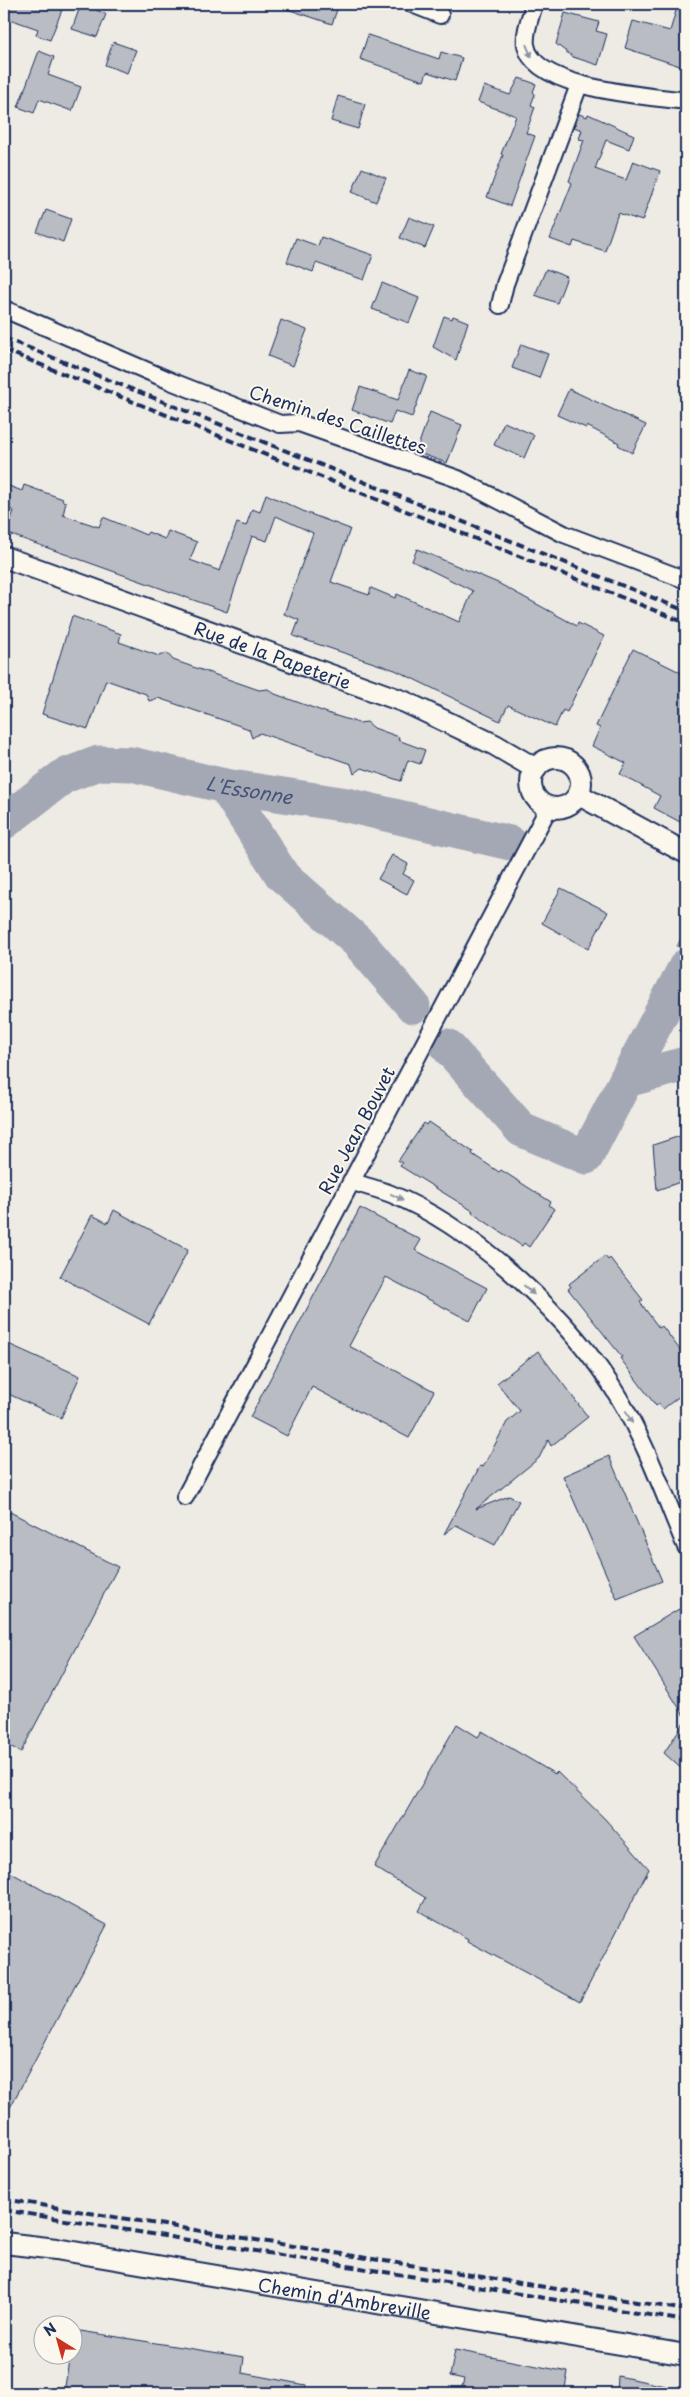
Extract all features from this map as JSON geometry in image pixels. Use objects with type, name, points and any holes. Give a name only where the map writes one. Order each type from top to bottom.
[{"type":"street","points":[[412,4],[440,15]]},
{"type":"street","points":[[534,4],[526,34],[526,44],[529,54],[545,69],[579,85],[686,100]]},
{"type":"street","points":[[500,305],[505,284],[579,85]]},
{"type":"street","name":"Chemin des Caillettes","points":[[4,309],[173,382],[280,424],[299,423],[458,479],[564,534],[686,580]]},
{"type":"street","name":"Rue de la Papeterie","points":[[4,557],[405,702],[495,745],[536,769]]},
{"type":"street","points":[[549,759],[566,760],[578,770],[581,778],[579,795],[566,806],[550,807],[538,800],[534,794],[532,782],[536,769],[549,759]]},
{"type":"street","points":[[579,795],[686,853]]},
{"type":"street","name":"Rue Jean Bouvet","points":[[185,1497],[550,807]]},
{"type":"street","points":[[351,1181],[391,1194],[450,1226],[488,1254],[555,1314],[586,1349],[619,1397],[638,1434],[686,1546]]},
{"type":"street","name":"Chemin d'Ambreville","points":[[4,2243],[686,2354]]},
{"type":"shaded area","points":[[686,929],[686,951],[677,946]]},
{"type":"building","points":[[4,4],[46,4],[62,10],[50,40],[36,35],[38,29],[4,17]]},
{"type":"building","points":[[81,4],[98,4],[96,10],[106,14],[97,37],[72,29]]},
{"type":"building","points":[[282,4],[339,4],[332,24],[281,7]]},
{"type":"building","points":[[678,4],[686,4],[686,68],[625,48],[633,21],[670,31]]},
{"type":"building","points":[[565,13],[599,22],[596,31],[607,34],[598,65],[573,57],[556,44]]},
{"type":"building","points":[[368,35],[439,59],[441,52],[462,58],[455,81],[427,72],[424,81],[360,59]]},
{"type":"building","points":[[113,42],[136,50],[127,73],[105,65]]},
{"type":"building","points":[[39,51],[54,57],[48,75],[81,87],[72,111],[39,99],[34,113],[18,107]]},
{"type":"building","points":[[519,78],[536,84],[531,105],[535,107],[526,133],[535,136],[510,206],[487,197],[516,116],[478,102],[484,86],[510,95]]},
{"type":"building","points":[[338,96],[365,104],[358,129],[331,121]]},
{"type":"building","points":[[579,114],[587,117],[588,114],[634,135],[629,149],[606,140],[595,169],[626,180],[633,161],[660,171],[642,221],[618,213],[605,251],[574,241],[572,247],[550,239],[572,183],[569,181],[584,140],[579,139],[582,130],[574,127]]},
{"type":"building","points":[[362,168],[386,178],[376,202],[352,192]]},
{"type":"building","points":[[46,210],[71,219],[63,242],[37,232]]},
{"type":"building","points":[[409,217],[434,227],[425,248],[400,238]]},
{"type":"building","points":[[321,237],[373,255],[364,280],[316,263],[313,272],[287,262],[296,238],[318,246]]},
{"type":"building","points":[[546,269],[567,277],[557,303],[535,295]]},
{"type":"building","points":[[382,283],[419,298],[409,323],[372,309]]},
{"type":"building","points":[[444,316],[452,319],[453,316],[468,322],[456,360],[433,347]]},
{"type":"building","points":[[281,320],[307,330],[293,366],[268,356]]},
{"type":"building","points":[[521,344],[548,354],[539,378],[512,368]]},
{"type":"building","points":[[409,370],[427,376],[412,417],[395,411],[390,424],[352,410],[360,387],[398,400]]},
{"type":"building","points":[[569,389],[646,425],[632,453],[618,445],[619,443],[587,426],[586,428],[557,415]]},
{"type":"building","points":[[430,412],[462,425],[447,463],[416,452]]},
{"type":"building","points":[[504,422],[534,435],[524,458],[494,445]]},
{"type":"building","points":[[4,484],[22,491],[24,485],[63,499],[62,501],[66,502],[63,515],[99,527],[103,517],[146,535],[148,532],[165,539],[168,531],[197,542],[190,560],[220,571],[237,523],[246,526],[252,509],[260,512],[266,494],[305,512],[350,529],[331,582],[369,595],[371,588],[395,598],[397,594],[459,622],[473,591],[412,561],[417,549],[498,583],[577,626],[578,623],[604,636],[567,712],[563,710],[555,727],[508,705],[500,721],[395,670],[293,636],[299,620],[284,614],[313,533],[276,516],[267,541],[252,536],[227,612],[6,533],[14,511],[4,507]]},
{"type":"building","points":[[72,616],[121,634],[119,642],[159,656],[167,653],[173,660],[259,690],[268,689],[275,694],[333,715],[359,723],[367,722],[374,728],[399,737],[398,740],[425,750],[420,764],[408,760],[401,781],[362,768],[354,774],[351,764],[260,733],[252,738],[249,729],[158,698],[149,701],[146,694],[106,680],[88,729],[42,714]]},
{"type":"building","points":[[633,649],[686,675],[686,808],[680,822],[654,808],[660,796],[620,774],[626,763],[592,746],[600,728],[596,726]]},
{"type":"building","points":[[392,855],[408,864],[403,874],[414,880],[407,894],[378,879]]},
{"type":"building","points":[[561,888],[608,912],[588,949],[542,923]]},
{"type":"building","points":[[429,1122],[499,1172],[501,1170],[551,1202],[549,1205],[554,1209],[529,1247],[524,1243],[522,1246],[472,1213],[473,1211],[400,1166],[402,1163],[398,1161],[424,1123],[427,1125]]},
{"type":"building","points":[[686,1134],[686,1180],[657,1190],[653,1145]]},
{"type":"building","points":[[360,1208],[421,1240],[415,1250],[487,1288],[470,1321],[386,1277],[349,1346],[434,1391],[409,1438],[312,1387],[287,1436],[250,1417]]},
{"type":"building","points":[[114,1210],[188,1250],[149,1324],[60,1277],[92,1215],[108,1223]]},
{"type":"building","points":[[605,1256],[608,1260],[610,1258],[643,1300],[640,1302],[659,1328],[662,1326],[686,1358],[686,1391],[663,1409],[659,1404],[656,1406],[620,1358],[622,1357],[568,1289],[571,1287],[569,1284]]},
{"type":"building","points":[[4,1342],[80,1376],[61,1418],[4,1392]]},
{"type":"building","points":[[538,1351],[588,1417],[551,1446],[548,1440],[539,1458],[476,1509],[509,1496],[519,1501],[495,1545],[456,1525],[444,1534],[480,1466],[483,1467],[507,1422],[520,1411],[497,1383]]},
{"type":"building","points":[[609,1456],[662,1581],[617,1599],[563,1476]]},
{"type":"building","points":[[10,1512],[118,1567],[21,1752],[4,1743],[4,1525]]},
{"type":"building","points":[[679,1609],[686,1622],[686,1719],[634,1636]]},
{"type":"building","points":[[686,1719],[686,1773],[664,1753]]},
{"type":"building","points":[[457,1724],[478,1737],[482,1731],[555,1774],[557,1772],[605,1819],[649,1869],[580,2002],[467,1941],[468,1939],[419,1911],[426,1898],[374,1867]]},
{"type":"building","points":[[4,1869],[107,1925],[4,2119]]},
{"type":"building","points":[[82,2331],[244,2357],[242,2373],[306,2385],[306,2393],[64,2393],[68,2364],[82,2364]]},
{"type":"building","points":[[455,2350],[568,2372],[564,2393],[495,2393],[462,2387],[464,2379],[450,2376]]},
{"type":"building","points":[[618,2376],[666,2386],[665,2393],[617,2393]]},
{"type":"waterway","name":"L'Essonne","points":[[4,822],[64,776],[99,763],[131,764],[225,786],[347,805],[510,843]]},
{"type":"waterway","points":[[225,786],[282,875],[359,943],[413,1006]]},
{"type":"waterway","points":[[626,1080],[686,966]]},
{"type":"waterway","points":[[447,1046],[522,1130],[586,1157],[626,1080],[686,1064]]},
{"type":"railway","points":[[4,338],[686,611]]},
{"type":"railway","points":[[4,350],[686,623]]},
{"type":"railway","points":[[4,2199],[686,2310]]},
{"type":"railway","points":[[4,2210],[686,2321]]}]
